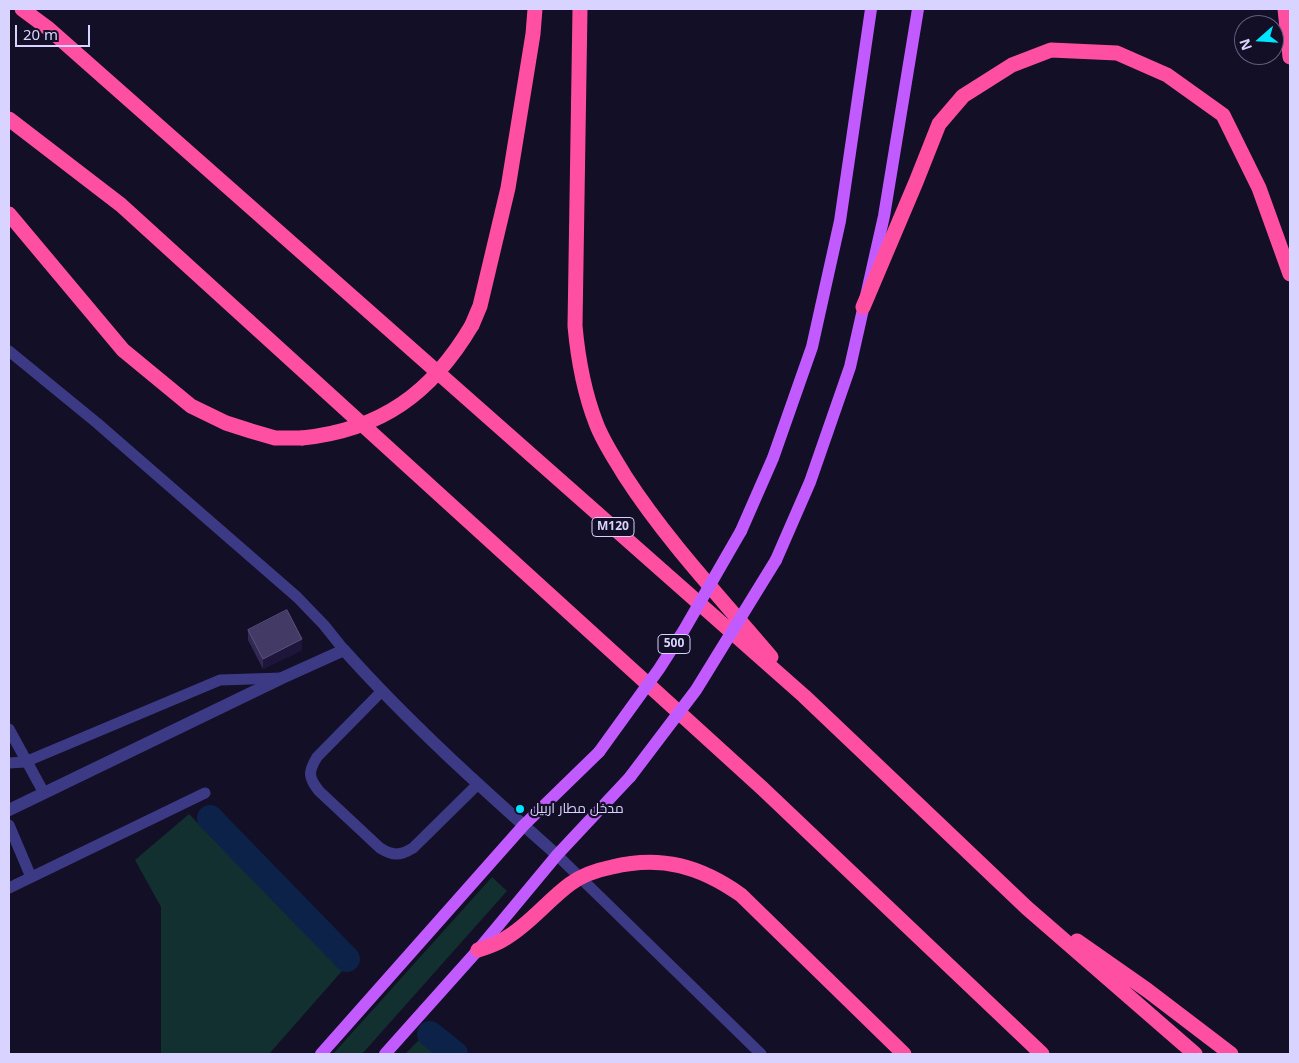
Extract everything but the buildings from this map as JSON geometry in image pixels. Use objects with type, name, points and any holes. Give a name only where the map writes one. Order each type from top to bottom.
[{"type":"highway","name":"M120","points":[[22,9],[49,29],[804,696],[1027,908],[1195,1054]]},
{"type":"highway","points":[[9,214],[123,350],[191,406],[226,423],[275,438],[328,436],[350,430],[402,405],[424,387],[463,340],[472,325],[480,306],[508,188],[533,34],[535,9]]},
{"type":"highway","points":[[580,9],[575,326],[578,358],[596,423],[614,458],[666,535],[804,696]]},
{"type":"highway","points":[[1285,9],[1290,57]]},
{"type":"highway","points":[[863,307],[939,124],[963,96],[1012,64],[1051,50],[1117,53],[1167,75],[1223,115],[1258,188],[1290,274]]},
{"type":"highway","points":[[9,119],[129,212],[762,788],[1042,1054]]},
{"type":"highway","points":[[478,950],[508,938],[561,891],[580,877],[604,868],[628,863],[652,861],[676,864],[699,870],[721,881],[741,895],[904,1054]]},
{"type":"highway","points":[[1027,908],[1111,963],[1231,1054]]},
{"type":"main road","name":"500","points":[[524,825],[599,752],[659,668],[684,630],[741,531],[773,458],[812,347],[840,222],[871,9]]},
{"type":"main road","points":[[385,1054],[478,950],[557,855],[630,777],[696,690],[776,560],[810,482],[850,367],[884,216],[918,9]]},
{"type":"main road","points":[[321,1054],[524,825]]},
{"type":"street","points":[[9,810],[344,650],[381,692],[444,754],[557,855]]},
{"type":"lane","points":[[9,352],[97,423],[297,597],[344,650]]},
{"type":"lane","points":[[9,772],[26,762],[220,680],[282,678]]},
{"type":"lane","points":[[381,692],[317,757],[310,768],[311,780],[319,791],[380,848],[391,854],[403,854],[413,848],[478,784]]},
{"type":"lane","points":[[9,729],[44,793]]},
{"type":"lane","points":[[9,765],[26,762]]},
{"type":"lane","points":[[9,888],[205,793]]},
{"type":"lane","points":[[9,825],[31,877]]},
{"type":"lane","points":[[557,855],[762,1054]]},
{"type":"green space","points":[[189,814],[342,971],[269,1054],[161,1054],[161,907],[135,860]]},
{"type":"green space","points":[[492,877],[507,891],[362,1054],[333,1054]]},
{"type":"green space","points":[[422,1037],[443,1054],[405,1054]]},
{"type":"waterway","points":[[210,818],[347,959]]},
{"type":"waterway","points":[[430,1034],[455,1054]]},
{"type":"place","name":"مدخل مطار اربيل","points":[[520,809]]}]
